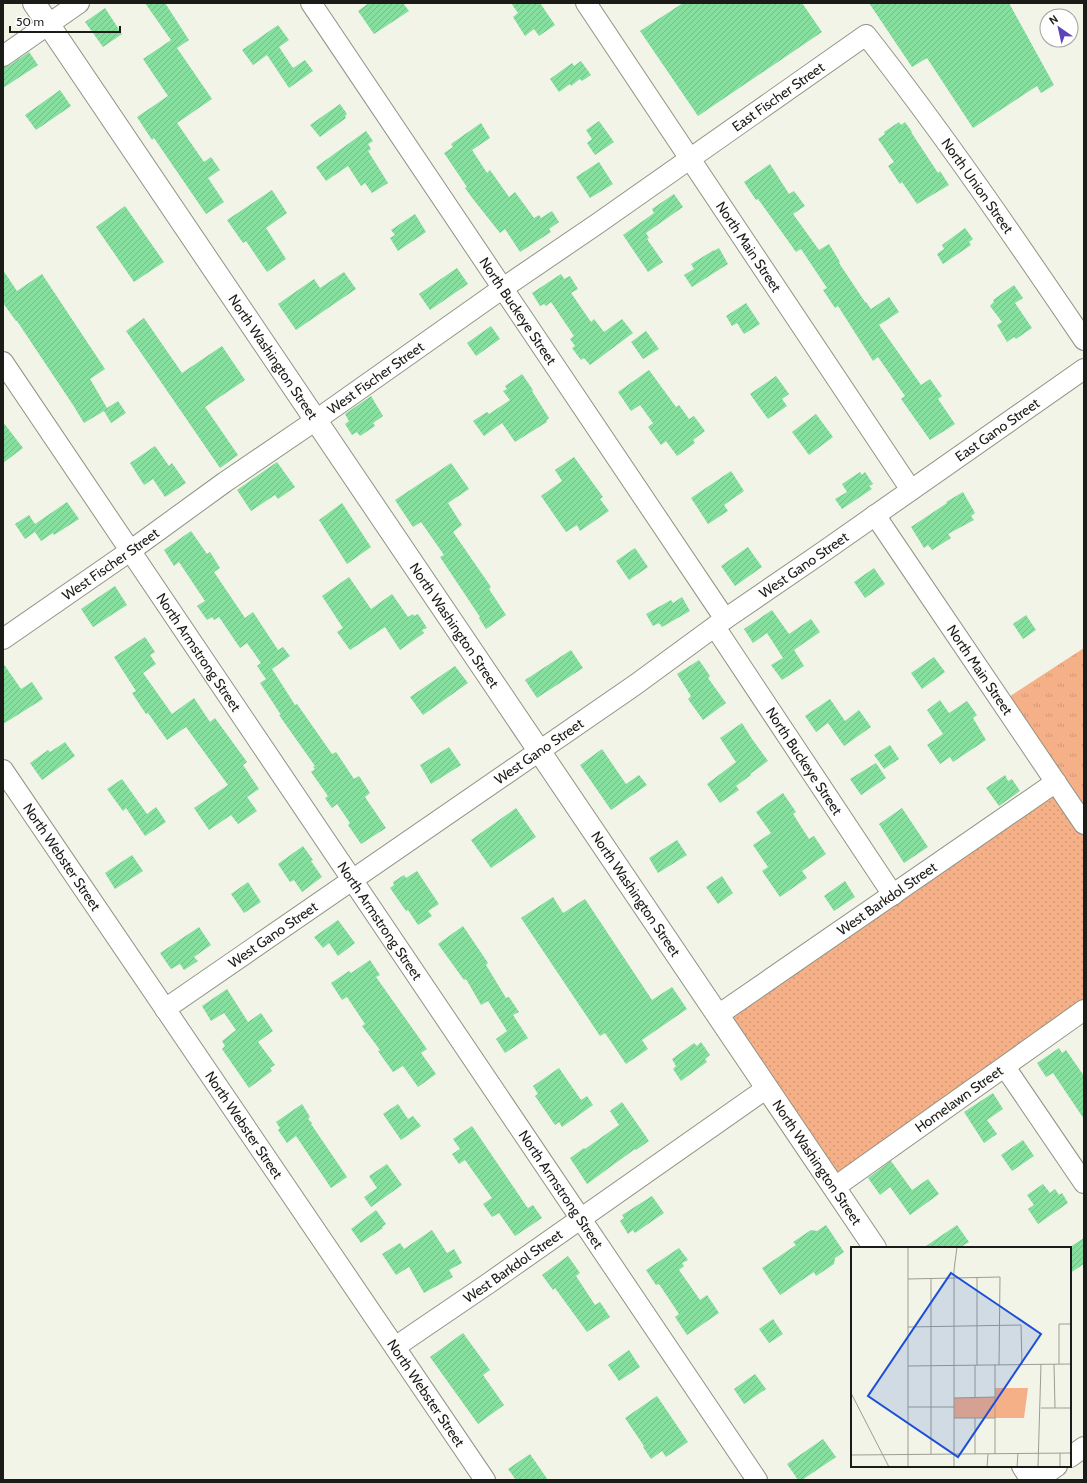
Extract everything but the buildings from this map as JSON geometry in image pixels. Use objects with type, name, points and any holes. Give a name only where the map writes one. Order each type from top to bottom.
[{"type":"main road","name":"North Washington Street","points":[[34,3],[875,1247]]},
{"type":"main road","points":[[1024,1467],[1032,1480]]},
{"type":"street","points":[[3,56],[79,3]]},
{"type":"street","name":"North Buckeye Street","points":[[312,3],[503,288],[720,623],[893,895]]},
{"type":"street","name":"North Main Street","points":[[586,3],[911,490]]},
{"type":"street","name":"East Fischer Street","points":[[690,158],[866,35]]},
{"type":"street","name":"North Union Street","points":[[866,35],[914,97],[1016,240],[1084,340]]},
{"type":"street","name":"West Fischer Street","points":[[3,639],[130,551],[225,482],[690,158]]},
{"type":"street","name":"North Armstrong Street","points":[[3,362],[757,1480]]},
{"type":"street","name":"East Gano Street","points":[[911,490],[1084,369]]},
{"type":"street","name":"West Gano Street","points":[[165,1009],[634,685],[911,490]]},
{"type":"street","name":"North Main Street","points":[[875,515],[1084,824]]},
{"type":"street","name":"North Webster Street","points":[[3,770],[485,1480]]},
{"type":"street","name":"West Barkdol Street","points":[[718,1015],[1056,782]]},
{"type":"street","name":"Homelawn Street","points":[[834,1187],[1084,1010]]},
{"type":"street","points":[[1005,1067],[1084,1183]]},
{"type":"street","name":"West Barkdol Street","points":[[395,1347],[768,1088]]},
{"type":"street","points":[[1071,1456],[1084,1447]]},
{"type":"street","points":[[1037,1480],[1056,1467]]},
{"type":"green space","points":[[1084,648],[1084,824],[1001,702]]},
{"type":"green space","points":[[1056,782],[1084,824],[1084,1011],[835,1187],[718,1015]]}]
